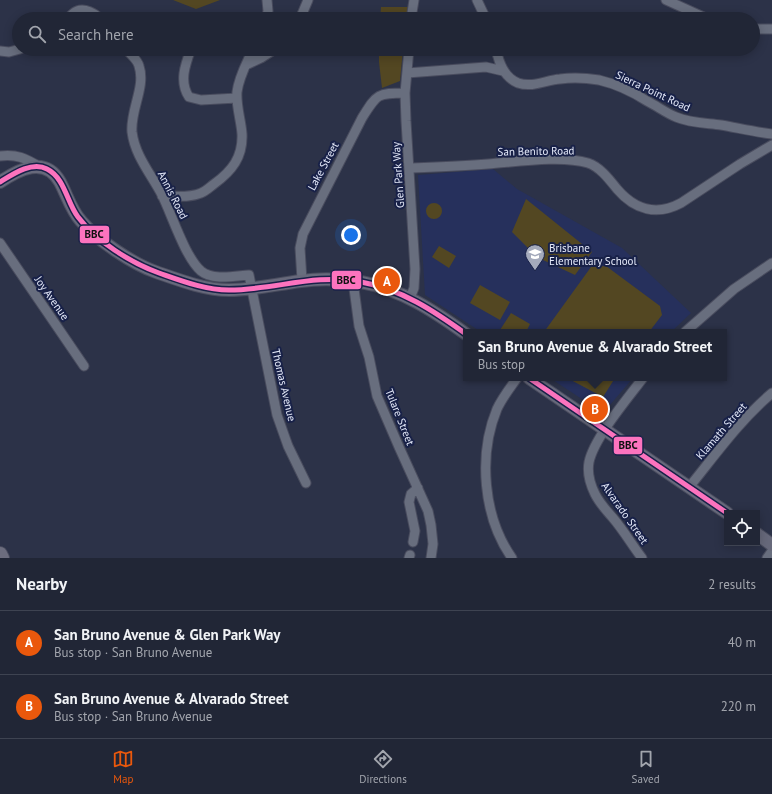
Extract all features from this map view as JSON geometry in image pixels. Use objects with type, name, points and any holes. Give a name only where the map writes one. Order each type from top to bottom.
[{"type":"main road","points":[[0,554],[2,558]]},
{"type":"street","points":[[267,0],[268,12]]},
{"type":"street","points":[[303,12],[308,0]]},
{"type":"street","points":[[412,12],[414,0]]},
{"type":"street","points":[[477,0],[483,12]]},
{"type":"street","points":[[666,0],[693,12]]},
{"type":"street","points":[[77,12],[87,10],[90,12]]},
{"type":"street","points":[[760,30],[772,30]]},
{"type":"street","points":[[0,51],[12,51]]},
{"type":"street","name":"Annis Road","points":[[132,56],[139,64],[141,76],[133,115],[132,132],[138,154],[162,196],[192,259],[202,271],[214,276],[229,277],[249,275],[252,289]]},
{"type":"street","points":[[189,56],[183,81],[185,91],[189,97],[202,100],[237,98]]},
{"type":"street","points":[[162,196],[190,196],[201,193],[223,178],[233,168],[242,149],[242,133],[237,98],[239,81],[250,56]]},
{"type":"street","points":[[246,65],[264,56]]},
{"type":"street","name":"Glen Park Way","points":[[408,56],[405,93],[415,269],[414,288],[410,298]]},
{"type":"street","points":[[498,56],[503,71]]},
{"type":"street","points":[[407,73],[486,67],[503,71]]},
{"type":"street","name":"Sierra Point Road","points":[[503,71],[516,81],[529,85],[568,78],[599,80],[631,92],[662,110],[683,119],[752,132],[772,134]]},
{"type":"street","name":"Lake Street","points":[[302,280],[300,248],[302,234],[362,118],[376,98],[386,93],[405,93]]},
{"type":"street","name":"San Benito Road","points":[[409,168],[556,160],[584,162],[593,165],[600,170],[629,200],[641,207],[656,211],[673,208],[772,145]]},
{"type":"street","points":[[0,156],[12,155],[26,158],[48,170],[55,175],[73,210],[87,228],[110,246],[141,265],[168,276],[195,285],[230,290],[252,289],[302,280],[320,279],[352,281],[387,288],[410,298],[439,315],[463,332]]},
{"type":"street","points":[[0,182],[10,175],[25,168],[40,167]]},
{"type":"street","name":"Joy Avenue","points":[[0,243],[84,366]]},
{"type":"street","points":[[688,329],[734,289],[772,263]]},
{"type":"street","name":"Tulare Street","points":[[352,281],[359,326],[368,356],[377,396],[428,511],[431,525],[431,558]]},
{"type":"street","name":"Thomas Avenue","points":[[252,289],[277,415],[288,446],[306,483]]},
{"type":"street","points":[[512,558],[498,530],[489,502],[485,474],[490,432],[497,409],[515,381]]},
{"type":"street","points":[[533,381],[724,510]]},
{"type":"street","name":"Alvarado Street","points":[[641,381],[605,430],[593,451],[589,463],[589,479],[591,486],[601,504],[642,558]]},
{"type":"street","name":"Klamath Street","points":[[690,486],[727,439],[772,393]]},
{"type":"street","points":[[413,542],[415,531],[409,502],[411,494],[418,488]]},
{"type":"street","points":[[760,536],[772,545]]},
{"type":"street","points":[[767,558],[772,551]]},
{"type":"shaded area","points":[[173,0],[220,0],[196,9]]},
{"type":"shaded area","points":[[381,7],[408,7],[407,12],[381,12]]},
{"type":"shaded area","points":[[379,56],[402,56],[400,81],[382,88]]},
{"type":"shaded area","name":"Brisbane Elementary School","points":[[493,169],[517,189],[622,248],[691,313],[674,329],[476,329],[425,295],[418,175]]},
{"type":"shaded area","points":[[526,199],[592,252],[575,275],[543,260],[530,250],[512,232]]},
{"type":"shaded area","points":[[431,203],[437,203],[442,208],[440,217],[437,219],[431,219],[426,214],[426,208]]},
{"type":"shaded area","points":[[439,246],[456,256],[449,268],[432,257]]},
{"type":"shaded area","points":[[606,266],[660,306],[662,315],[651,329],[546,329],[591,267]]},
{"type":"shaded area","points":[[480,285],[510,302],[500,320],[470,303]]},
{"type":"shaded area","points":[[511,313],[530,324],[528,329],[501,329]]},
{"type":"shaded area","points":[[555,381],[630,381],[603,413]]},
{"type":"shaded area","points":[[573,381],[613,381],[603,397]]},
{"type":"transit line","name":"BBC","points":[[0,182],[29,167],[41,167],[47,169],[53,173],[62,184],[78,217],[104,243],[148,269],[185,282],[220,290],[246,289],[327,279],[361,282],[376,285],[403,295],[429,309],[463,332]]},
{"type":"transit line","name":"BBC","points":[[533,381],[724,511]]},
{"type":"place","name":"Brisbane Elementary School","points":[[535,271]]},
{"type":"place","name":"San Bruno Avenue & Glen Park Way","points":[[387,281]]},
{"type":"place","name":"San Bruno Avenue & Alvarado Street","points":[[595,409]]}]
